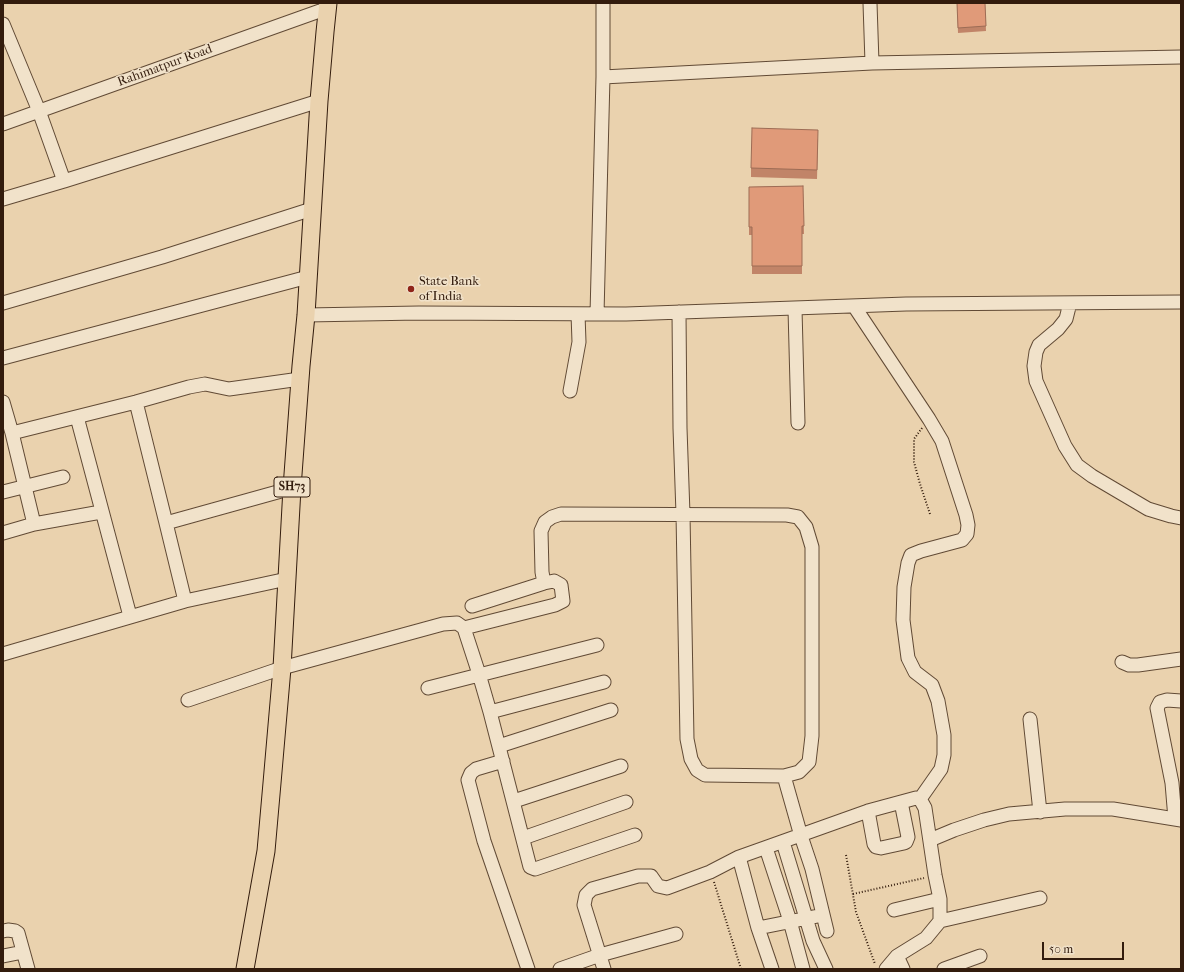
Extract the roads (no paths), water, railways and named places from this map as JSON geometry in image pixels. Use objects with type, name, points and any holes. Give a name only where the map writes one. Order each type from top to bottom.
[{"type":"main road","name":"SH73","points":[[245,969],[266,851],[282,668],[292,488],[306,315],[319,101],[328,5]]},
{"type":"street","points":[[597,314],[603,77],[603,3]]},
{"type":"street","points":[[870,3],[872,63]]},
{"type":"street","name":"Rahimatpur Road","points":[[3,124],[328,5]]},
{"type":"street","points":[[3,24],[39,111],[64,181]]},
{"type":"street","points":[[603,77],[872,63],[1181,57]]},
{"type":"street","points":[[3,199],[319,101]]},
{"type":"street","points":[[3,303],[162,257],[312,209]]},
{"type":"street","points":[[3,358],[308,277]]},
{"type":"street","points":[[306,315],[419,313],[597,314],[914,304],[1181,302]]},
{"type":"street","points":[[1070,303],[1066,319],[1058,329],[1039,345],[1036,352],[1034,366],[1038,385],[1065,446],[1077,466],[1092,476],[1148,509],[1181,518]]},
{"type":"street","points":[[854,306],[929,419],[942,442],[968,525],[967,534],[962,540],[911,555],[908,563],[904,587],[903,620],[908,658],[915,672],[932,686],[938,701],[944,735],[944,755],[940,769],[920,799]]},
{"type":"street","points":[[795,308],[798,423]]},
{"type":"street","points":[[544,583],[542,572],[542,531],[545,522],[552,517],[561,514],[683,514],[787,515],[798,517],[806,527],[812,547],[812,736],[809,762],[799,772],[784,776],[705,775],[697,770],[691,759],[687,739],[683,514],[680,428],[680,312]]},
{"type":"street","points":[[570,390],[579,342],[578,314]]},
{"type":"street","points":[[12,433],[194,386],[205,384],[229,389],[300,378]]},
{"type":"street","points":[[136,402],[185,601]]},
{"type":"street","points":[[4,410],[12,433],[34,524]]},
{"type":"street","points":[[77,417],[101,512],[130,616]]},
{"type":"street","points":[[3,492],[63,477]]},
{"type":"street","points":[[166,523],[292,488]]},
{"type":"street","points":[[3,533],[34,524],[101,512]]},
{"type":"street","points":[[3,654],[185,601],[287,579]]},
{"type":"street","points":[[464,628],[555,605],[563,601],[561,585],[554,581],[544,583],[472,606]]},
{"type":"street","points":[[188,700],[282,668],[443,624],[457,623],[464,628],[479,674],[514,801],[530,867],[535,869],[635,835]]},
{"type":"street","points":[[428,688],[597,644]]},
{"type":"street","points":[[1122,662],[1129,665],[1138,665],[1181,658]]},
{"type":"street","points":[[490,712],[604,682]]},
{"type":"street","points":[[930,840],[984,820],[1009,814],[1065,809],[1113,809],[1178,819],[1157,708],[1160,702],[1167,700],[1181,701]]},
{"type":"street","points":[[499,746],[611,710]]},
{"type":"street","points":[[1030,719],[1040,812]]},
{"type":"street","points":[[503,761],[476,769],[471,773],[468,780],[484,841],[528,969]]},
{"type":"street","points":[[514,801],[621,766]]},
{"type":"street","points":[[784,776],[812,869],[827,931]]},
{"type":"street","points":[[604,969],[584,905],[586,895],[592,889],[638,876],[651,876],[658,886],[667,888],[710,872],[739,857],[868,811],[916,798],[920,799]]},
{"type":"street","points":[[920,799],[925,808],[940,899],[940,921]]},
{"type":"street","points":[[523,838],[626,802]]},
{"type":"street","points":[[868,811],[874,844],[876,847],[881,848],[904,843],[908,837],[901,802]]},
{"type":"street","points":[[783,842],[813,941],[826,969]]},
{"type":"street","points":[[766,848],[804,969]]},
{"type":"street","points":[[739,857],[758,928],[772,969]]},
{"type":"street","points":[[886,969],[897,956],[926,938],[940,921],[1040,898]]},
{"type":"street","points":[[894,910],[940,899]]},
{"type":"street","points":[[758,928],[823,915]]},
{"type":"street","points":[[3,931],[8,930],[18,933],[28,969]]},
{"type":"street","points":[[560,969],[600,955],[676,934]]},
{"type":"street","points":[[3,956],[23,952]]},
{"type":"street","points":[[897,956],[903,969]]},
{"type":"street","points":[[944,969],[980,956]]},
{"type":"place","name":"State Bank of India","points":[[411,289]]}]
